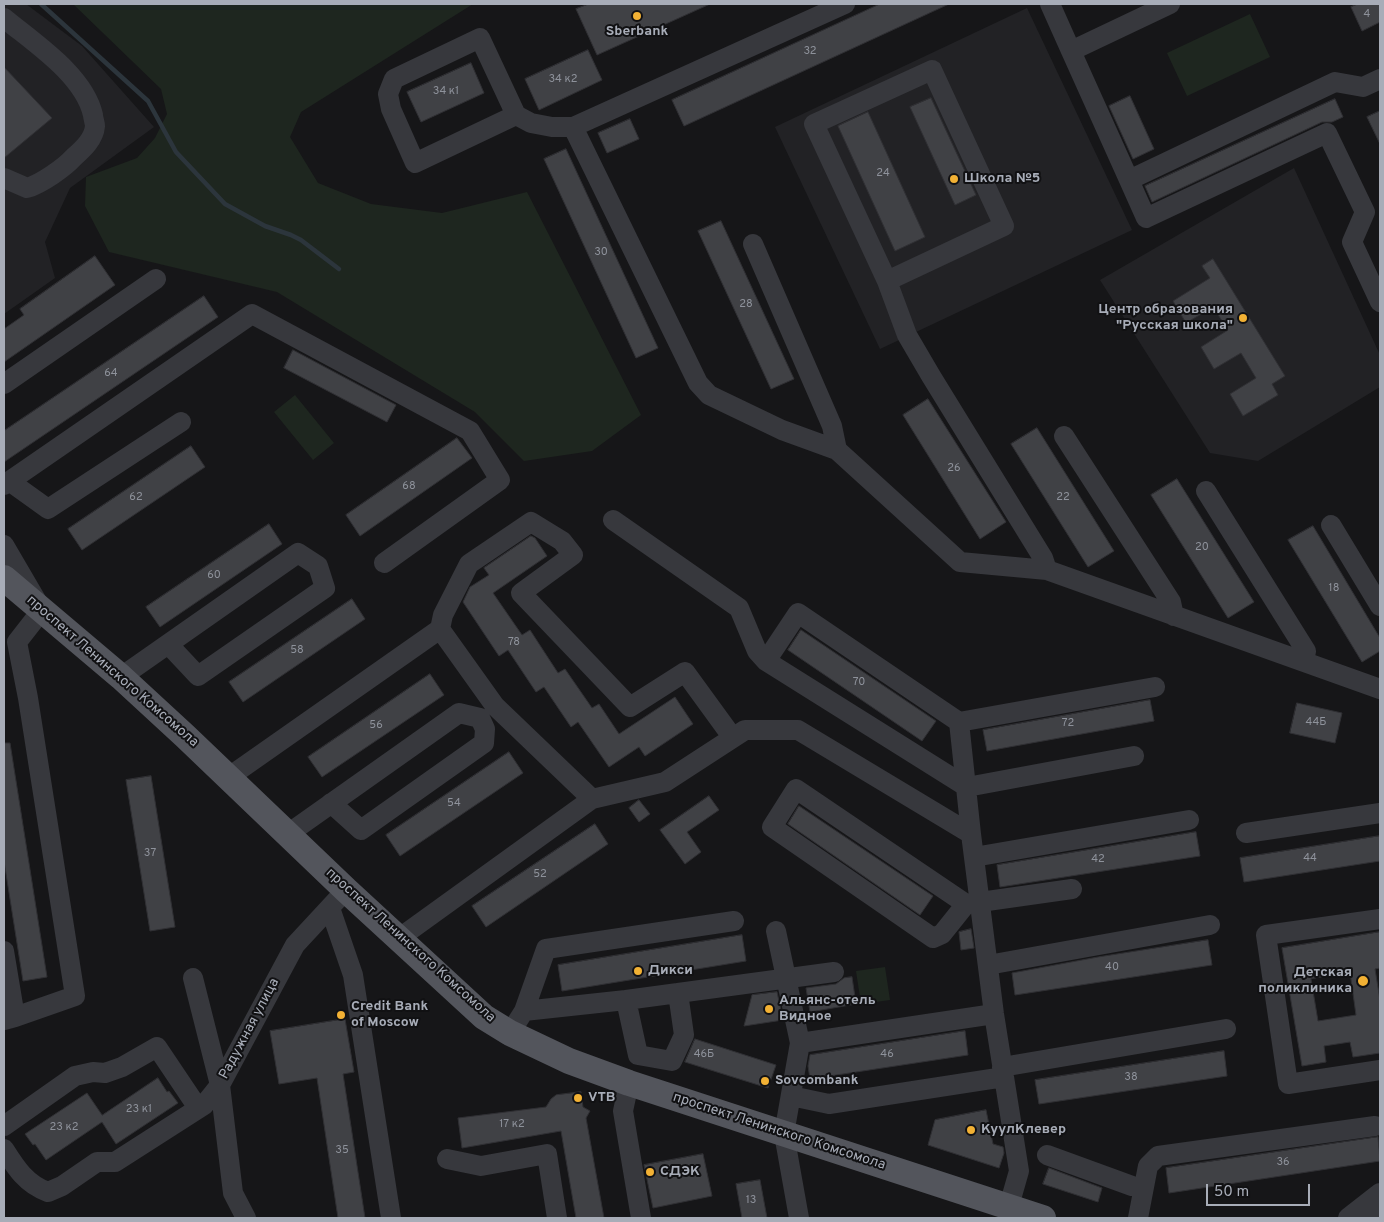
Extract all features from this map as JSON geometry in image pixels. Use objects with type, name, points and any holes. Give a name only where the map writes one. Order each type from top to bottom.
[{"type":"main road","name":"проспект Ленинского Комсомола","points":[[4,578],[121,677],[229,777],[288,834],[338,899],[398,939],[484,1017],[510,1033],[569,1061],[629,1083],[1043,1218]]},
{"type":"street","points":[[516,115],[415,163],[391,109],[388,94],[394,79],[480,38],[516,115],[531,123],[552,127],[573,127],[845,4]]},
{"type":"street","points":[[1050,4],[1146,218],[1328,133],[1372,208],[1352,242],[1380,302]]},
{"type":"street","points":[[1071,51],[1170,4]]},
{"type":"street","points":[[4,18],[49,55],[78,84],[90,103],[95,126],[89,143],[70,162],[34,186],[27,188],[4,178]]},
{"type":"street","points":[[887,281],[1004,226],[932,70],[814,124],[887,281],[908,335],[931,376],[1044,558],[1047,570]]},
{"type":"street","points":[[1129,180],[1205,138],[1305,91],[1335,82],[1363,87],[1380,79]]},
{"type":"street","points":[[573,127],[698,383],[709,395],[782,430],[837,450],[960,562],[1047,570],[1380,689]]},
{"type":"street","points":[[752,244],[832,426],[837,450]]},
{"type":"street","points":[[4,384],[156,279]]},
{"type":"street","points":[[181,422],[48,509],[6,483],[252,314],[470,430],[500,480],[384,563]]},
{"type":"street","points":[[1064,436],[1171,602],[1174,616]]},
{"type":"street","points":[[1206,491],[1306,651],[1304,662]]},
{"type":"street","points":[[613,520],[739,608],[757,650],[766,661],[967,787],[1134,756]]},
{"type":"street","points":[[229,777],[440,629],[443,615],[469,564],[531,522],[562,541],[573,555],[521,593],[630,707],[685,672],[733,738]]},
{"type":"street","points":[[1331,525],[1380,606]]},
{"type":"street","points":[[4,545],[42,610],[17,642],[28,698],[75,996],[7,1019],[4,951]]},
{"type":"street","points":[[121,677],[168,644],[298,553],[318,566],[325,588],[198,676],[168,644]]},
{"type":"street","points":[[766,661],[798,613],[959,722],[1155,687]]},
{"type":"street","points":[[440,629],[496,706],[592,799]]},
{"type":"street","points":[[288,834],[331,803],[459,713],[480,718],[486,729],[484,743],[361,830],[331,803]]},
{"type":"street","points":[[959,722],[974,858],[973,903],[988,965],[1019,1171],[1009,1206]]},
{"type":"street","points":[[398,939],[592,799],[665,782],[744,730],[798,730],[971,834]]},
{"type":"street","points":[[973,903],[796,789],[772,827],[933,938],[942,934],[973,903],[1072,889]]},
{"type":"street","points":[[1246,833],[1380,814]]},
{"type":"street","points":[[974,858],[1189,820]]},
{"type":"street","points":[[338,899],[353,975],[391,1218]]},
{"type":"street","name":"Радужная улица","points":[[246,1218],[233,1193],[220,1085],[295,945],[315,921],[338,899]]},
{"type":"street","points":[[1380,919],[1266,935],[1288,1084],[1380,1070]]},
{"type":"street","points":[[510,1033],[524,1011],[546,949],[734,921]]},
{"type":"street","points":[[988,965],[1210,925]]},
{"type":"street","points":[[776,931],[800,1044],[784,1134],[799,1218]]},
{"type":"street","points":[[524,1011],[626,1000],[834,972]]},
{"type":"street","points":[[4,1149],[10,1173],[35,1188],[48,1192],[62,1186],[97,1162],[116,1162],[204,1105],[220,1085],[193,978]]},
{"type":"street","points":[[626,1000],[638,1055],[672,1061],[684,1035],[678,993]]},
{"type":"street","points":[[800,1044],[994,1014]]},
{"type":"street","points":[[791,1096],[829,1104],[1226,1029]]},
{"type":"street","points":[[4,1126],[75,1076],[94,1072],[105,1073],[122,1067],[157,1047],[198,1108]]},
{"type":"street","points":[[629,1083],[623,1111],[641,1218]]},
{"type":"street","points":[[1138,1218],[1148,1166],[1158,1156],[1374,1126]]},
{"type":"street","points":[[447,1158],[481,1166],[547,1154],[557,1218]]},
{"type":"street","points":[[1047,1156],[1132,1186]]},
{"type":"street","points":[[1348,1218],[1380,1194]]},
{"type":"street","points":[[1364,1218],[1380,1216]]},
{"type":"shaded area","points":[[4,4],[26,4],[82,46],[154,127],[70,188],[45,242],[55,278],[4,314]]},
{"type":"shaded area","points":[[73,4],[473,4],[301,112],[290,137],[318,183],[371,204],[442,213],[527,192],[641,415],[592,451],[524,461],[475,412],[277,292],[109,252],[85,206],[86,177],[137,158],[155,138],[167,114],[161,89]]},
{"type":"shaded area","name":"Школа №5","points":[[1027,8],[1132,230],[880,349],[775,127]]},
{"type":"shaded area","points":[[1250,14],[1270,57],[1187,96],[1167,53]]},
{"type":"shaded area","name":"Центр образования \"Русская школа\"","points":[[1294,168],[1380,355],[1380,387],[1258,461],[1210,453],[1100,280]]},
{"type":"shaded area","points":[[295,395],[334,443],[313,460],[274,412]]},
{"type":"shaded area","points":[[885,967],[890,1000],[861,1004],[856,971]]},
{"type":"building","points":[[589,4],[710,4],[597,55],[576,9]]},
{"type":"building","points":[[880,4],[949,4],[684,126],[672,100]]},
{"type":"building","points":[[1358,4],[1380,4],[1380,22],[1362,31],[1351,7]]},
{"type":"building","points":[[588,50],[602,80],[539,110],[525,79]]},
{"type":"building","points":[[471,63],[484,93],[421,122],[407,92]]},
{"type":"building","points":[[4,67],[52,118],[4,158]]},
{"type":"building","points":[[1130,96],[1154,149],[1133,159],[1109,106]]},
{"type":"building","points":[[931,98],[976,195],[955,205],[910,107]]},
{"type":"building","points":[[1335,99],[1343,117],[1332,122],[1322,122],[1152,202],[1145,186]]},
{"type":"building","points":[[1380,111],[1380,144],[1367,117]]},
{"type":"building","points":[[868,112],[925,237],[895,251],[838,126]]},
{"type":"building","points":[[630,119],[639,139],[607,153],[598,133]]},
{"type":"building","points":[[566,149],[658,348],[636,358],[544,159]]},
{"type":"building","points":[[721,221],[794,379],[771,389],[698,231]]},
{"type":"building","points":[[95,256],[115,285],[4,362],[4,329],[24,315],[20,309]]},
{"type":"building","points":[[1213,259],[1285,376],[1272,384],[1278,395],[1243,416],[1230,394],[1256,378],[1241,353],[1214,369],[1201,347],[1228,330],[1213,307],[1186,323],[1173,301],[1210,278],[1202,266]]},
{"type":"building","points":[[204,296],[218,317],[4,462],[4,431]]},
{"type":"building","points":[[293,350],[396,405],[387,422],[284,368]]},
{"type":"building","points":[[928,399],[1006,522],[980,539],[903,415]]},
{"type":"building","points":[[1037,428],[1114,551],[1088,567],[1011,444]]},
{"type":"building","points":[[457,438],[472,458],[360,536],[346,515]]},
{"type":"building","points":[[191,446],[205,467],[82,550],[68,529]]},
{"type":"building","points":[[1177,479],[1254,602],[1228,618],[1151,495]]},
{"type":"building","points":[[269,524],[282,544],[160,627],[146,607]]},
{"type":"building","points":[[1313,526],[1380,638],[1380,651],[1362,662],[1288,540]]},
{"type":"building","points":[[531,536],[535,538],[547,556],[493,593],[522,635],[530,630],[558,673],[565,669],[592,708],[599,704],[619,734],[675,697],[693,724],[645,756],[639,747],[609,767],[578,722],[571,727],[544,687],[536,692],[508,650],[499,656],[463,602],[470,587],[489,575],[484,568]]},
{"type":"building","points":[[352,599],[365,619],[243,702],[229,682]]},
{"type":"building","points":[[801,630],[936,721],[922,741],[788,650]]},
{"type":"building","points":[[430,674],[444,695],[322,777],[308,757]]},
{"type":"building","points":[[1150,700],[1154,721],[987,751],[983,730]]},
{"type":"building","points":[[1297,703],[1342,713],[1335,743],[1290,733]]},
{"type":"building","points":[[4,743],[10,743],[47,977],[23,981],[4,861]]},
{"type":"building","points":[[509,752],[523,773],[400,856],[386,835]]},
{"type":"building","points":[[151,776],[175,927],[150,931],[126,780]]},
{"type":"building","points":[[709,796],[719,810],[687,832],[701,852],[685,864],[660,830]]},
{"type":"building","points":[[639,800],[650,814],[639,822],[629,808]]},
{"type":"building","points":[[799,806],[933,896],[920,915],[788,824]]},
{"type":"building","points":[[595,824],[608,844],[486,927],[472,906]]},
{"type":"building","points":[[1196,832],[1200,856],[1000,887],[997,865]]},
{"type":"building","points":[[1380,836],[1380,861],[1244,882],[1240,858]]},
{"type":"building","points":[[971,929],[974,948],[961,950],[959,932]]},
{"type":"building","points":[[1380,932],[1380,968],[1375,969],[1380,1000],[1380,1053],[1353,1057],[1350,1042],[1324,1046],[1326,1062],[1302,1066],[1282,948]],"holes":[[[1350,972],[1356,1015],[1318,1021],[1311,979]]]},
{"type":"building","points":[[742,935],[746,961],[562,991],[558,965]]},
{"type":"building","points":[[1208,940],[1212,965],[1015,995],[1012,973]]},
{"type":"building","points":[[852,977],[856,1004],[810,1012],[806,988],[836,984],[844,978]]},
{"type":"building","points":[[777,992],[783,1020],[744,1026],[752,995]]},
{"type":"building","points":[[345,1019],[354,1072],[343,1074],[365,1218],[338,1218],[317,1078],[279,1084],[270,1031]]},
{"type":"building","points":[[965,1031],[968,1055],[810,1079],[808,1066],[810,1055]]},
{"type":"building","points":[[695,1039],[776,1065],[768,1088],[685,1062]]},
{"type":"building","points":[[1224,1051],[1227,1076],[1039,1104],[1035,1080]]},
{"type":"building","points":[[158,1078],[167,1092],[169,1091],[178,1103],[116,1144],[102,1122],[46,1160],[25,1134],[87,1093],[102,1115]]},
{"type":"building","points":[[581,1092],[583,1107],[590,1111],[586,1118],[604,1218],[576,1218],[561,1131],[462,1148],[458,1118],[546,1107],[556,1095]]},
{"type":"building","points":[[986,1110],[993,1144],[1003,1147],[1004,1153],[999,1168],[928,1145],[935,1120]]},
{"type":"building","points":[[1378,1137],[1380,1161],[1169,1193],[1166,1168]]},
{"type":"building","points":[[703,1154],[712,1196],[653,1208],[644,1165]]},
{"type":"building","points":[[1049,1168],[1102,1188],[1098,1202],[1043,1184]]},
{"type":"building","points":[[760,1180],[767,1218],[742,1218],[736,1184]]},
{"type":"waterway","points":[[41,4],[148,101],[176,152],[225,204],[265,226],[301,240],[339,269]]},
{"type":"place","name":"Sberbank","points":[[637,16]]},
{"type":"place","name":"Школа №5","points":[[954,179]]},
{"type":"place","name":"Центр образования \"Русская школа\"","points":[[1243,318]]},
{"type":"place","name":"Дикси","points":[[638,971]]},
{"type":"place","name":"Детская поликлиника","points":[[1363,981]]},
{"type":"place","name":"Альянс-отель Видное","points":[[769,1009]]},
{"type":"place","name":"Credit Bank of Moscow","points":[[341,1015]]},
{"type":"place","name":"Sovcombank","points":[[765,1081]]},
{"type":"place","name":"VTB","points":[[578,1098]]},
{"type":"place","name":"КуулКлевер","points":[[971,1130]]},
{"type":"place","name":"СДЭК","points":[[650,1172]]}]
